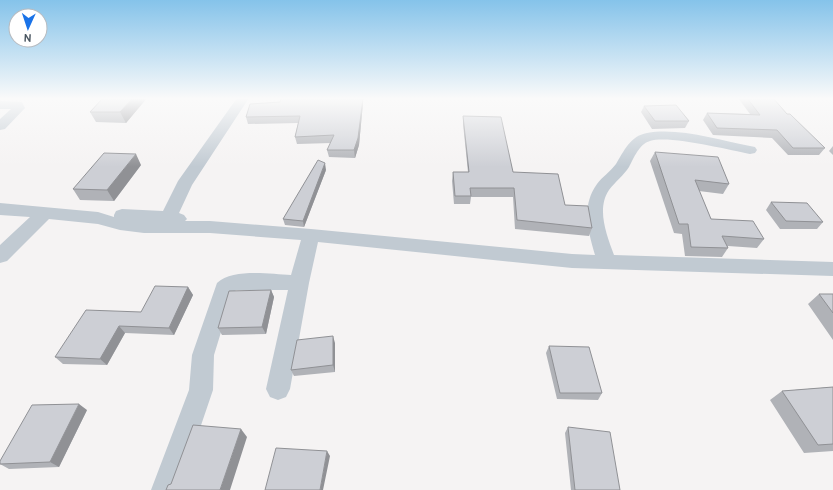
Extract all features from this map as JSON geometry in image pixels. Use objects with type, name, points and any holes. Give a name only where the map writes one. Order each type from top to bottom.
[{"type":"street","points":[[156,222],[184,185],[227,121]]},
{"type":"street","points":[[606,262],[598,236],[595,214],[598,195],[639,142],[646,137],[669,137],[750,150]]},
{"type":"street","points":[[0,209],[98,218],[120,224],[156,222],[311,235],[558,259],[606,262],[833,269]]},
{"type":"street","points":[[0,256],[45,213]]},
{"type":"street","points":[[278,389],[299,283],[311,235]]},
{"type":"street","points":[[165,490],[201,390],[203,355],[224,289],[229,284],[239,281],[299,283]]},
{"type":"building","points":[[299,121],[360,121],[358,138],[354,150],[327,150],[334,135],[295,137]]},
{"type":"building","points":[[464,121],[502,121],[513,172],[558,174],[565,205],[588,206],[592,228],[517,220],[514,188],[470,188],[471,196],[455,196],[453,172],[469,172]]},
{"type":"building","points":[[712,121],[797,121],[825,148],[793,148],[777,130],[717,128]]},
{"type":"building","points":[[655,152],[718,157],[729,184],[695,180],[711,219],[753,221],[764,239],[722,236],[728,248],[691,247],[688,224],[679,224]]},
{"type":"building","points":[[104,153],[136,154],[107,190],[73,189]]},
{"type":"building","points":[[318,160],[325,163],[303,221],[283,219]]},
{"type":"building","points":[[771,202],[807,203],[823,222],[786,221]]},
{"type":"building","points":[[155,286],[188,287],[169,328],[119,326],[100,359],[55,357],[86,310],[141,312]]},
{"type":"building","points":[[271,290],[262,327],[218,328],[229,291]]},
{"type":"building","points":[[819,294],[833,294],[833,313]]},
{"type":"building","points":[[333,336],[333,365],[291,370],[297,340]]},
{"type":"building","points":[[549,346],[589,347],[602,393],[560,393]]},
{"type":"building","points":[[833,387],[833,444],[818,445],[782,391]]},
{"type":"building","points":[[79,404],[50,462],[0,464],[0,461],[32,405]]},
{"type":"building","points":[[193,425],[241,429],[220,490],[166,490],[168,485],[171,484]]},
{"type":"building","points":[[568,427],[610,432],[620,490],[575,490]]},
{"type":"building","points":[[276,448],[327,451],[320,490],[265,490]]}]
